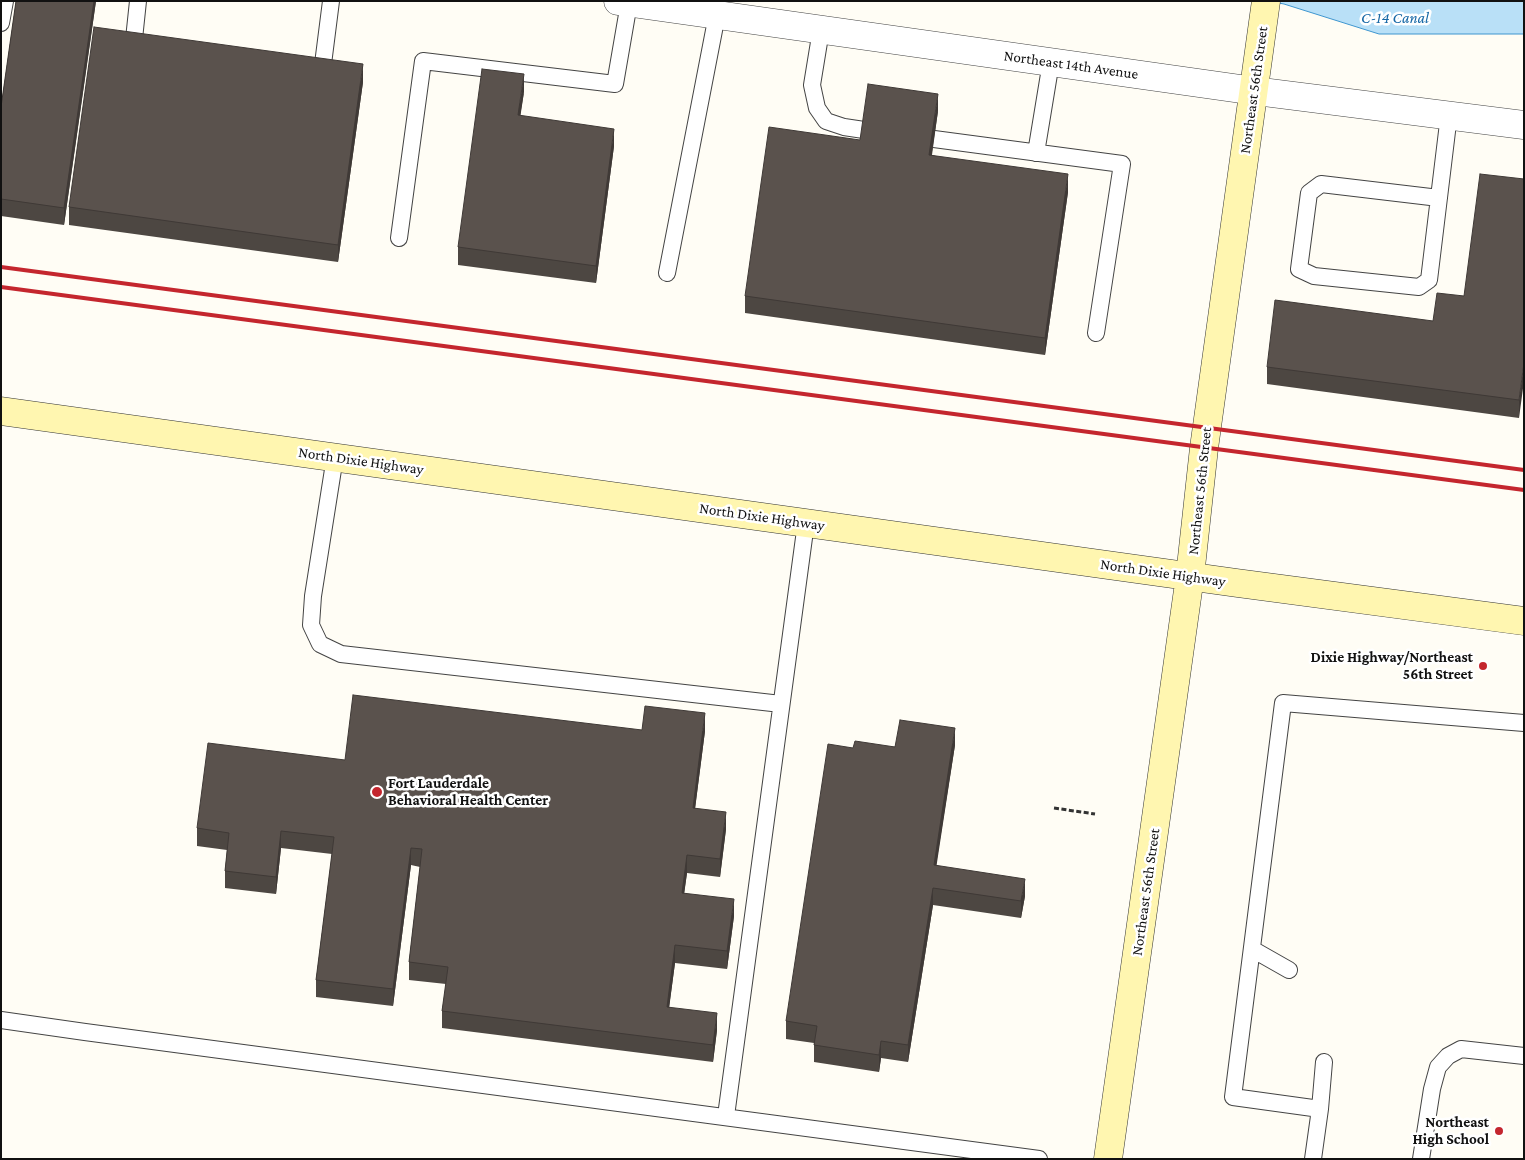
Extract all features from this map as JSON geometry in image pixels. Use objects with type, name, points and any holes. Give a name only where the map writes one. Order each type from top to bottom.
[{"type":"main road","name":"Northeast 56th Street","points":[[1108,1159],[1190,576],[1206,428],[1266,4]]},
{"type":"main road","name":"North Dixie Highway","points":[[1,411],[1524,621]]},
{"type":"street","name":"Northeast 14th Avenue","points":[[624,2],[1255,90],[1524,125]]},
{"type":"lane","points":[[1,24],[5,1]]},
{"type":"lane","points":[[134,40],[138,1]]},
{"type":"lane","points":[[323,64],[331,1]]},
{"type":"lane","points":[[399,238],[424,61],[615,84],[624,2]]},
{"type":"lane","points":[[667,272],[717,15]]},
{"type":"lane","points":[[821,30],[812,85],[817,108],[826,121],[844,127],[864,130]]},
{"type":"lane","points":[[1036,153],[1051,62]]},
{"type":"lane","points":[[1439,198],[1321,184],[1309,193],[1299,268],[1314,276],[1418,288],[1429,280],[1439,198],[1449,115]]},
{"type":"lane","points":[[934,139],[1122,164],[1096,333]]},
{"type":"lane","points":[[335,457],[313,596],[312,625],[320,644],[341,654],[782,704]]},
{"type":"lane","points":[[726,1116],[806,523]]},
{"type":"lane","points":[[1320,1109],[1233,1097],[1283,703],[1524,723]]},
{"type":"lane","points":[[1252,949],[1289,970]]},
{"type":"lane","points":[[1,1020],[1039,1159]]},
{"type":"lane","points":[[1421,1159],[1432,1089],[1438,1067],[1448,1056],[1461,1049],[1524,1056]]},
{"type":"lane","points":[[1313,1159],[1324,1062]]},
{"type":"path","points":[[1054,808],[1095,814]]},
{"type":"water","name":"C-14 Canal","points":[[1267,1],[1524,1],[1524,34],[1379,34],[1284,4]]},
{"type":"building","points":[[16,1],[94,1],[64,208],[1,199],[1,107]]},
{"type":"building","points":[[94,27],[363,64],[338,245],[69,207]]},
{"type":"building","points":[[482,69],[524,74],[518,115],[614,129],[596,266],[458,247]]},
{"type":"building","points":[[868,84],[938,94],[929,155],[1068,174],[1045,338],[745,296],[769,127],[860,140]]},
{"type":"building","points":[[1480,174],[1524,179],[1524,363],[1519,400],[1267,367],[1275,300],[1433,321],[1437,293],[1464,296]]},
{"type":"building","points":[[353,695],[642,730],[645,706],[705,713],[693,808],[726,812],[720,859],[687,855],[682,893],[734,899],[727,951],[675,945],[667,1007],[717,1013],[713,1045],[442,1011],[448,967],[409,962],[422,849],[411,848],[393,989],[316,980],[334,837],[281,831],[276,877],[225,871],[229,833],[197,828],[208,743],[345,760]]},
{"type":"building","points":[[900,720],[955,728],[934,865],[1025,879],[1021,901],[933,888],[908,1045],[881,1041],[879,1055],[814,1045],[817,1026],[786,1021],[828,744],[853,748],[855,741],[895,747]]},
{"type":"railway","points":[[1,267],[1524,470]]},
{"type":"railway","points":[[1,287],[1524,490]]},
{"type":"place","name":"Dixie Highway/Northeast 56th Street","points":[[1483,666]]},
{"type":"place","name":"Fort Lauderdale Behavioral Health Center","points":[[377,792]]},
{"type":"place","name":"Northeast High School","points":[[1499,1131]]}]
